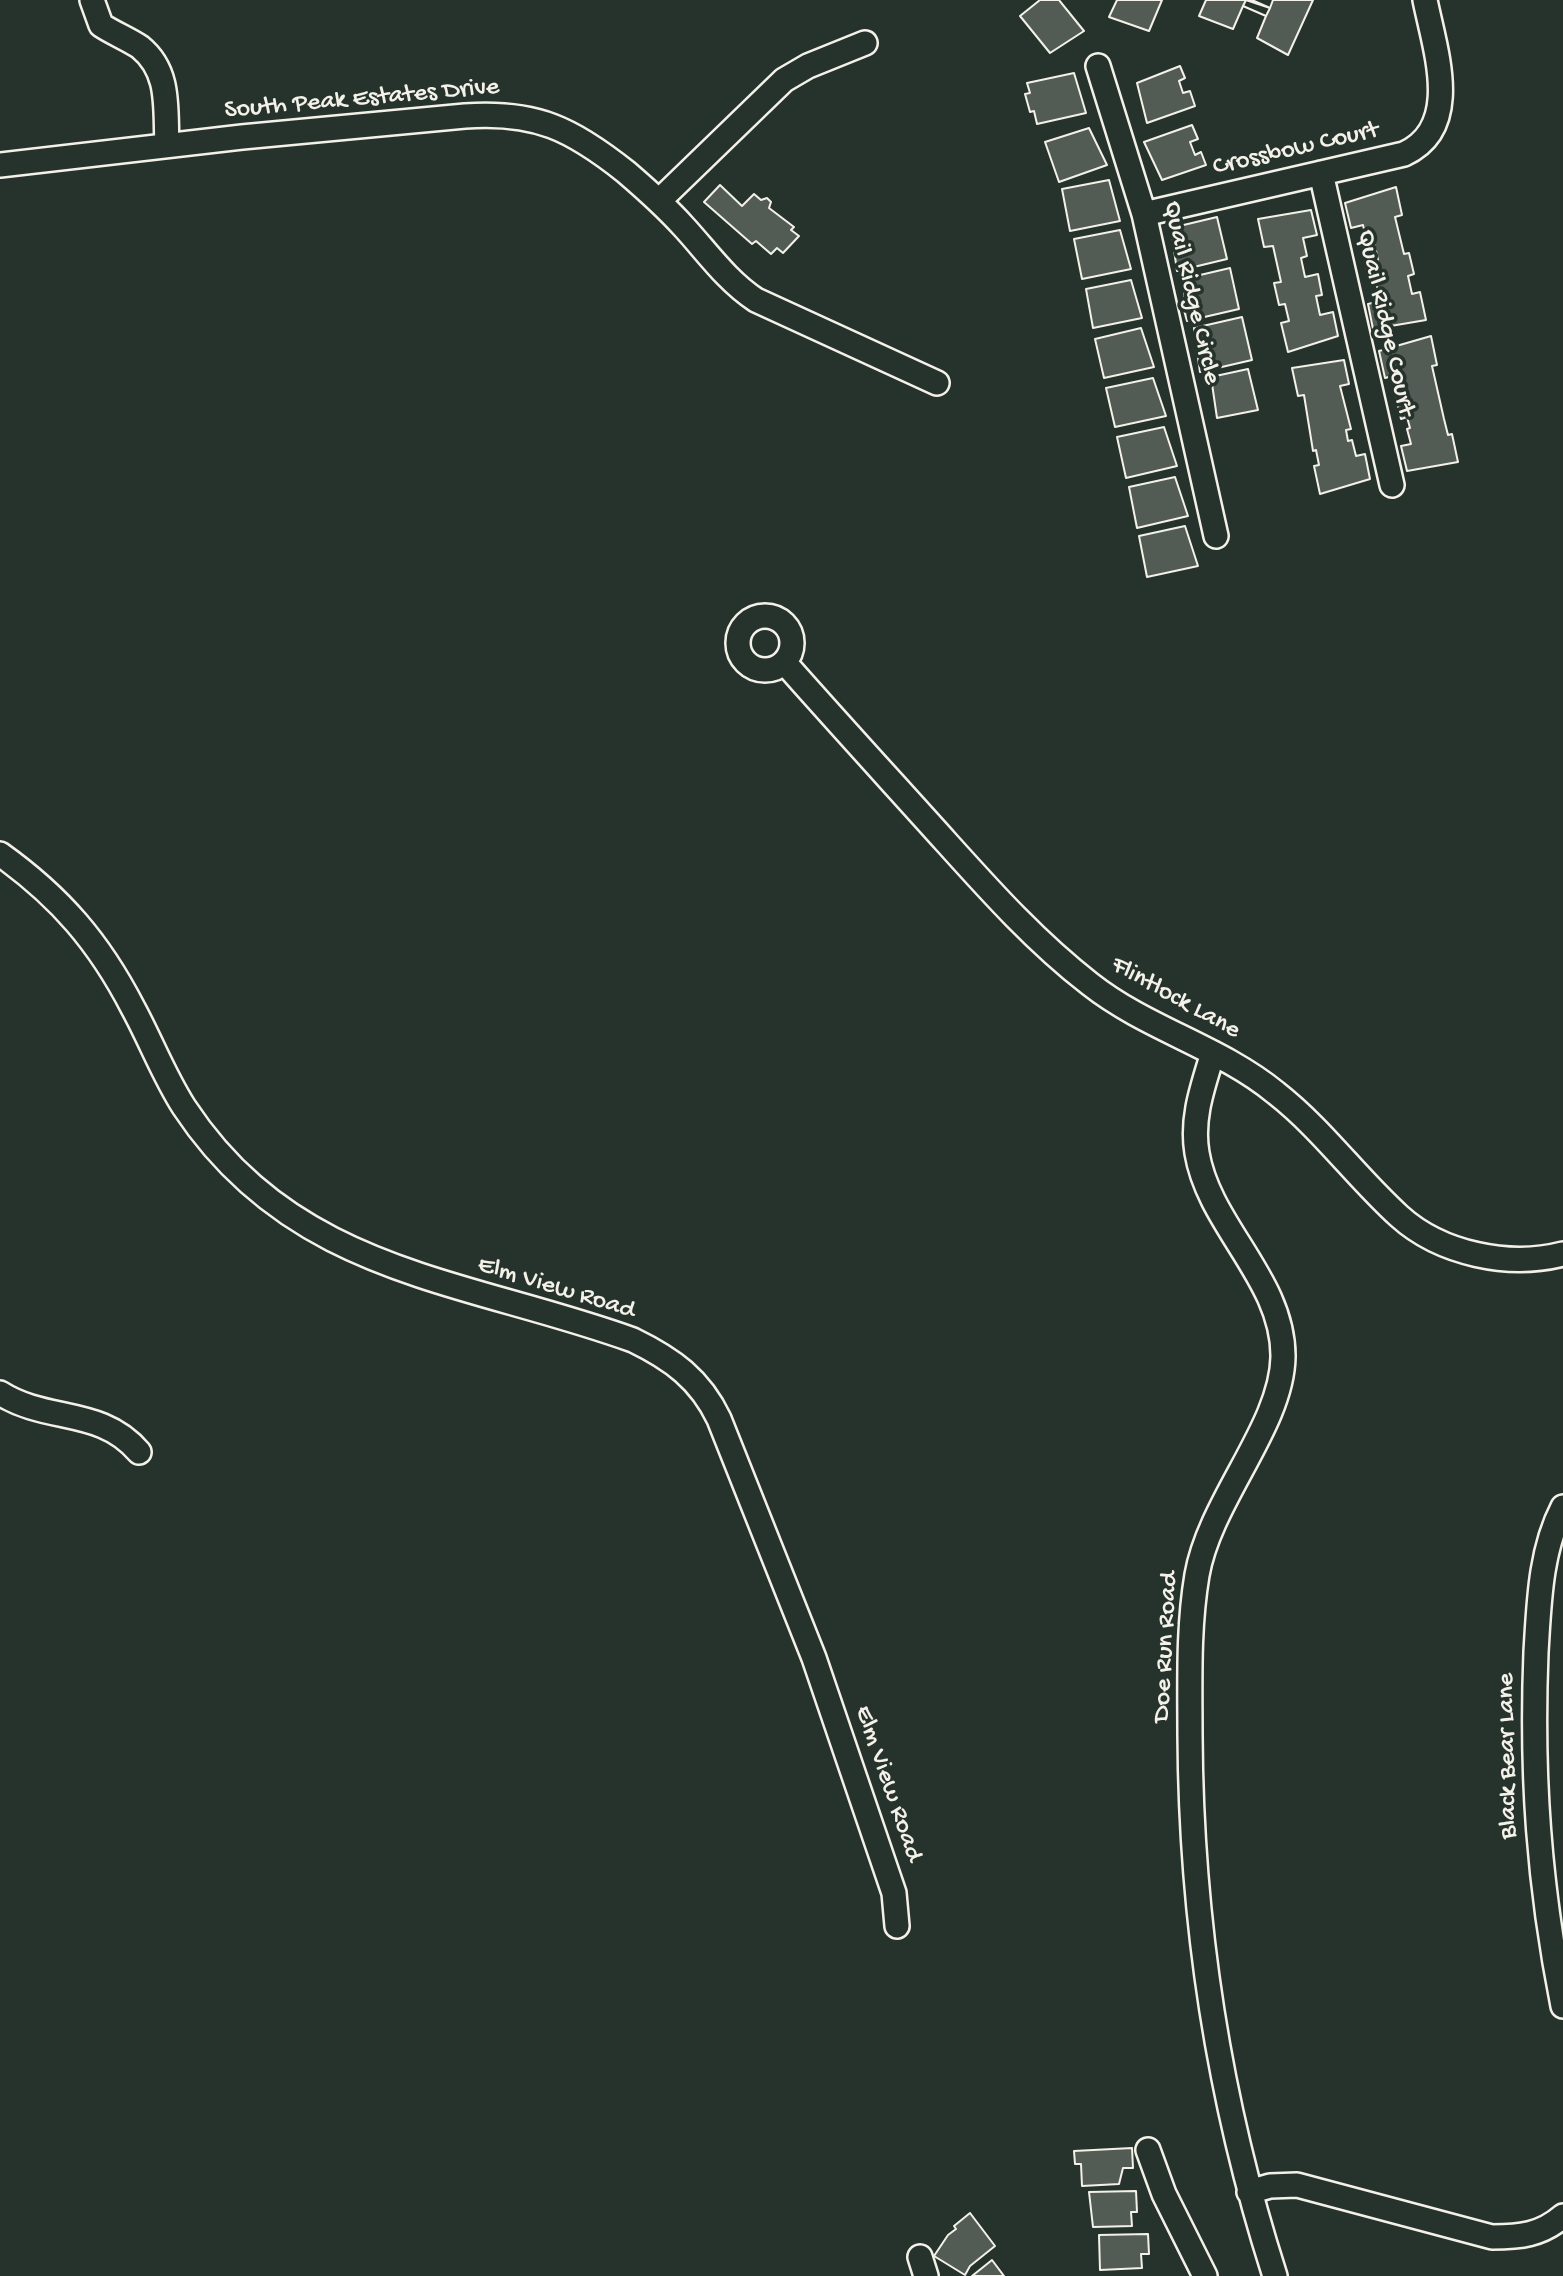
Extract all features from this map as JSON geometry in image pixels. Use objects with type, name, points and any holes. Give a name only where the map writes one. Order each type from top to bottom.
[{"type":"street","points":[[92,0],[101,25],[139,46],[158,65],[164,77],[167,145]]},
{"type":"street","name":"Crossbow Court","points":[[1144,214],[1417,148],[1429,138],[1440,113],[1438,68],[1425,0]]},
{"type":"street","points":[[660,200],[784,80],[808,66],[865,43]]},
{"type":"street","name":"Quail Ridge Circle","points":[[1098,66],[1144,214],[1216,536]]},
{"type":"street","name":"South Peak Estates Drive","points":[[0,165],[167,145],[465,116],[518,116],[558,127],[582,139],[660,200],[730,279],[755,300],[937,383]]},
{"type":"street","name":"Quail Ridge Court","points":[[1321,173],[1392,485]]},
{"type":"street","name":"Flintlock Lane","points":[[785,663],[1009,911],[1090,985],[1130,1012],[1213,1053],[1282,1098],[1325,1136],[1401,1218],[1428,1235],[1451,1246],[1500,1259],[1563,1254]]},
{"type":"street","name":"Elm View Road","points":[[2,859],[46,888],[71,913],[119,982],[186,1109],[224,1157],[278,1206],[348,1248],[394,1268],[634,1340],[669,1358],[702,1389],[719,1419],[814,1658],[894,1893],[897,1926]]},
{"type":"street","name":"Doe Run Road","points":[[1213,1053],[1197,1107],[1197,1154],[1205,1181],[1271,1303],[1281,1334],[1283,1357],[1274,1401],[1221,1503],[1197,1574],[1189,1670],[1191,1799],[1205,1962],[1226,2090],[1249,2192],[1275,2276]]},
{"type":"street","points":[[0,1393],[29,1409],[98,1423],[125,1435],[139,1452]]},
{"type":"street","name":"Black Bear Lane","points":[[1563,1507],[1550,1539],[1544,1569],[1534,1696],[1539,1864],[1563,2006]]},
{"type":"street","points":[[1148,2150],[1164,2194],[1205,2276]]},
{"type":"street","points":[[1249,2192],[1270,2186],[1297,2185],[1492,2237],[1519,2237],[1537,2232],[1563,2216]]},
{"type":"building","points":[[1040,0],[1059,0],[1084,31],[1050,53],[1020,16]]},
{"type":"building","points":[[1117,0],[1162,0],[1149,31],[1109,17]]},
{"type":"building","points":[[1206,0],[1252,0],[1270,8],[1266,16],[1243,6],[1233,29],[1199,16]]},
{"type":"building","points":[[1246,0],[1270,8],[1273,0],[1313,0],[1288,55],[1257,38],[1266,16],[1243,6]]},
{"type":"building","points":[[1180,66],[1185,78],[1179,81],[1183,93],[1190,91],[1195,106],[1147,123],[1137,83]]},
{"type":"building","points":[[1074,73],[1086,113],[1037,124],[1025,94],[1030,93],[1027,83]]},
{"type":"building","points":[[1192,125],[1198,139],[1190,142],[1195,155],[1201,152],[1206,165],[1162,180],[1144,142]]},
{"type":"building","points":[[1089,128],[1107,165],[1059,182],[1045,142]]},
{"type":"building","points":[[1109,180],[1120,221],[1070,231],[1062,189]]},
{"type":"building","points":[[720,185],[742,206],[754,194],[761,200],[767,198],[771,202],[769,208],[794,227],[791,230],[799,236],[783,253],[777,248],[771,254],[756,241],[752,244],[704,202]]},
{"type":"building","points":[[1396,187],[1402,215],[1395,217],[1404,254],[1409,253],[1414,274],[1408,276],[1412,294],[1420,292],[1426,320],[1373,329],[1368,304],[1381,301],[1376,283],[1370,284],[1365,263],[1378,260],[1374,242],[1367,243],[1363,225],[1351,228],[1345,203]]},
{"type":"building","points":[[1311,210],[1317,235],[1303,238],[1307,256],[1301,258],[1305,277],[1318,274],[1322,295],[1316,296],[1320,315],[1333,312],[1338,336],[1288,352],[1281,323],[1289,321],[1285,304],[1279,305],[1274,283],[1281,282],[1273,246],[1264,247],[1258,219]]},
{"type":"building","points":[[1217,217],[1227,259],[1177,271],[1171,228]]},
{"type":"building","points":[[1120,230],[1131,269],[1082,279],[1074,239]]},
{"type":"building","points":[[1230,268],[1239,309],[1187,321],[1182,303],[1185,302],[1183,279]]},
{"type":"building","points":[[1131,280],[1142,318],[1093,328],[1086,289]]},
{"type":"building","points":[[1242,317],[1252,360],[1200,372],[1194,328]]},
{"type":"building","points":[[1141,328],[1154,367],[1104,378],[1095,339]]},
{"type":"building","points":[[1431,336],[1437,365],[1432,366],[1448,435],[1452,434],[1458,462],[1407,471],[1401,446],[1411,444],[1407,429],[1410,428],[1407,417],[1401,419],[1395,393],[1401,392],[1396,375],[1385,378],[1379,351]]},
{"type":"building","points":[[1344,360],[1349,384],[1340,386],[1351,429],[1346,430],[1348,441],[1352,440],[1356,456],[1365,454],[1370,479],[1320,494],[1314,466],[1319,465],[1316,450],[1313,451],[1304,395],[1298,396],[1292,368]]},
{"type":"building","points":[[1248,369],[1258,410],[1217,418],[1211,377]]},
{"type":"building","points":[[1153,378],[1166,416],[1115,427],[1106,388]]},
{"type":"building","points":[[1164,427],[1177,466],[1126,478],[1117,437]]},
{"type":"building","points":[[1175,477],[1188,516],[1137,528],[1129,487]]},
{"type":"building","points":[[1185,526],[1198,566],[1147,577],[1139,536]]},
{"type":"building","points":[[1132,2148],[1133,2168],[1123,2168],[1119,2184],[1082,2186],[1081,2164],[1075,2164],[1074,2151]]},
{"type":"building","points":[[1136,2191],[1137,2212],[1131,2212],[1132,2226],[1093,2227],[1089,2192]]},
{"type":"building","points":[[970,2213],[995,2246],[970,2266],[965,2275],[934,2256],[948,2235],[956,2229],[954,2226]]},
{"type":"building","points":[[1148,2234],[1149,2254],[1141,2254],[1142,2268],[1100,2270],[1099,2235]]},
{"type":"building","points":[[992,2260],[1004,2276],[972,2276]]}]
